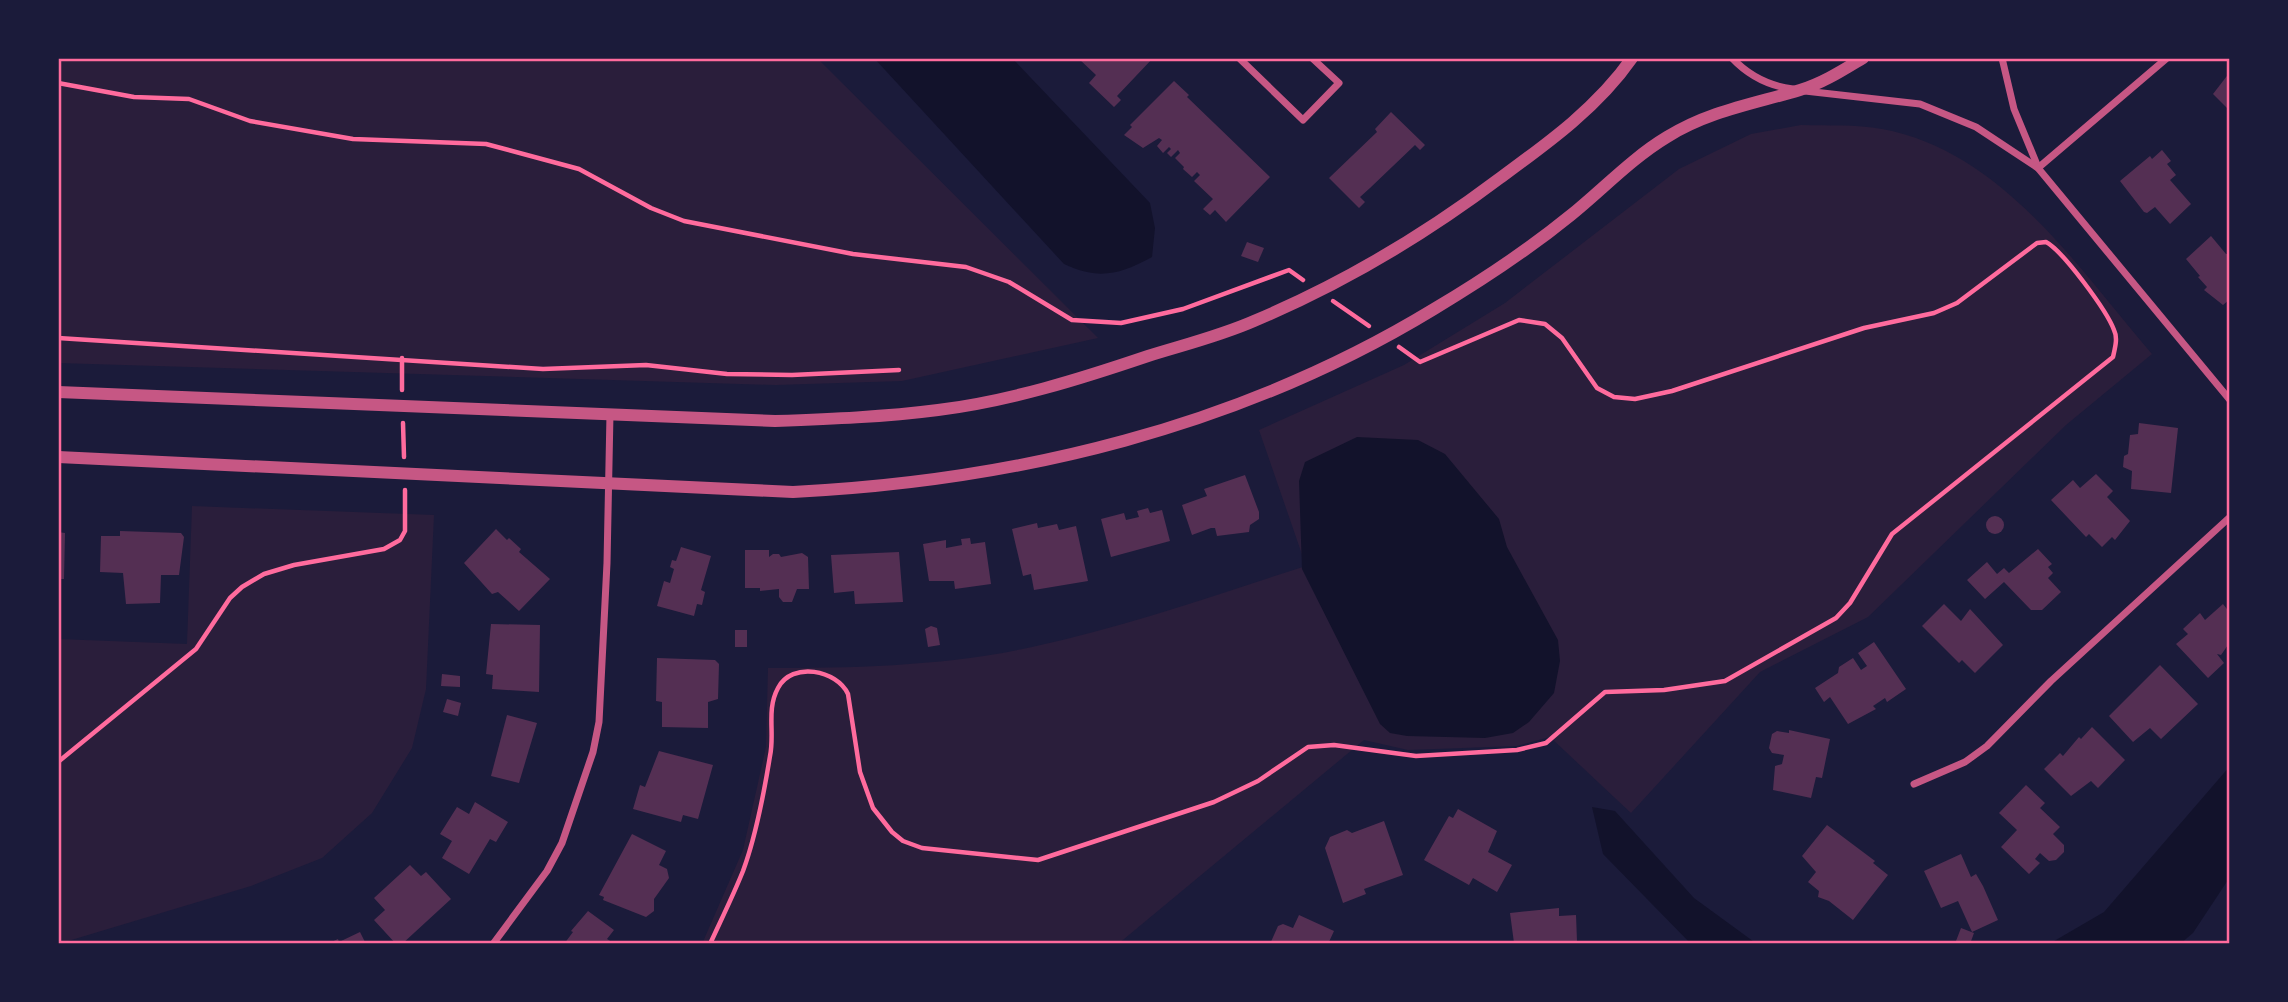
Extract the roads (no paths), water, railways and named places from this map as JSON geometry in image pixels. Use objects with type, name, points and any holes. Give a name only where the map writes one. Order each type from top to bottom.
[{"type":"street","points":[[1239,58],[1303,120],[1339,83],[1312,58]]},
{"type":"street","points":[[58,392],[775,421],[867,418],[940,410],[1009,397],[1108,370],[1251,322],[1320,291],[1404,246],[1514,168],[1613,85],[1632,58]]},
{"type":"street","points":[[1732,58],[1742,68],[1773,86],[1920,104],[1976,127],[2038,168],[2230,400]]},
{"type":"street","points":[[58,457],[793,492],[882,488],[1047,461],[1132,440],[1286,385],[1433,310],[1501,266],[1569,216],[1664,139],[1717,112],[1801,90],[1863,58]]},
{"type":"street","points":[[2002,58],[2014,109],[2038,168]]},
{"type":"street","points":[[2038,168],[2167,58]]},
{"type":"street","points":[[493,944],[535,888],[562,843],[593,752],[599,722],[610,414]]},
{"type":"street","points":[[1914,784],[1965,762],[1987,746],[2051,681],[2230,517]]}]
